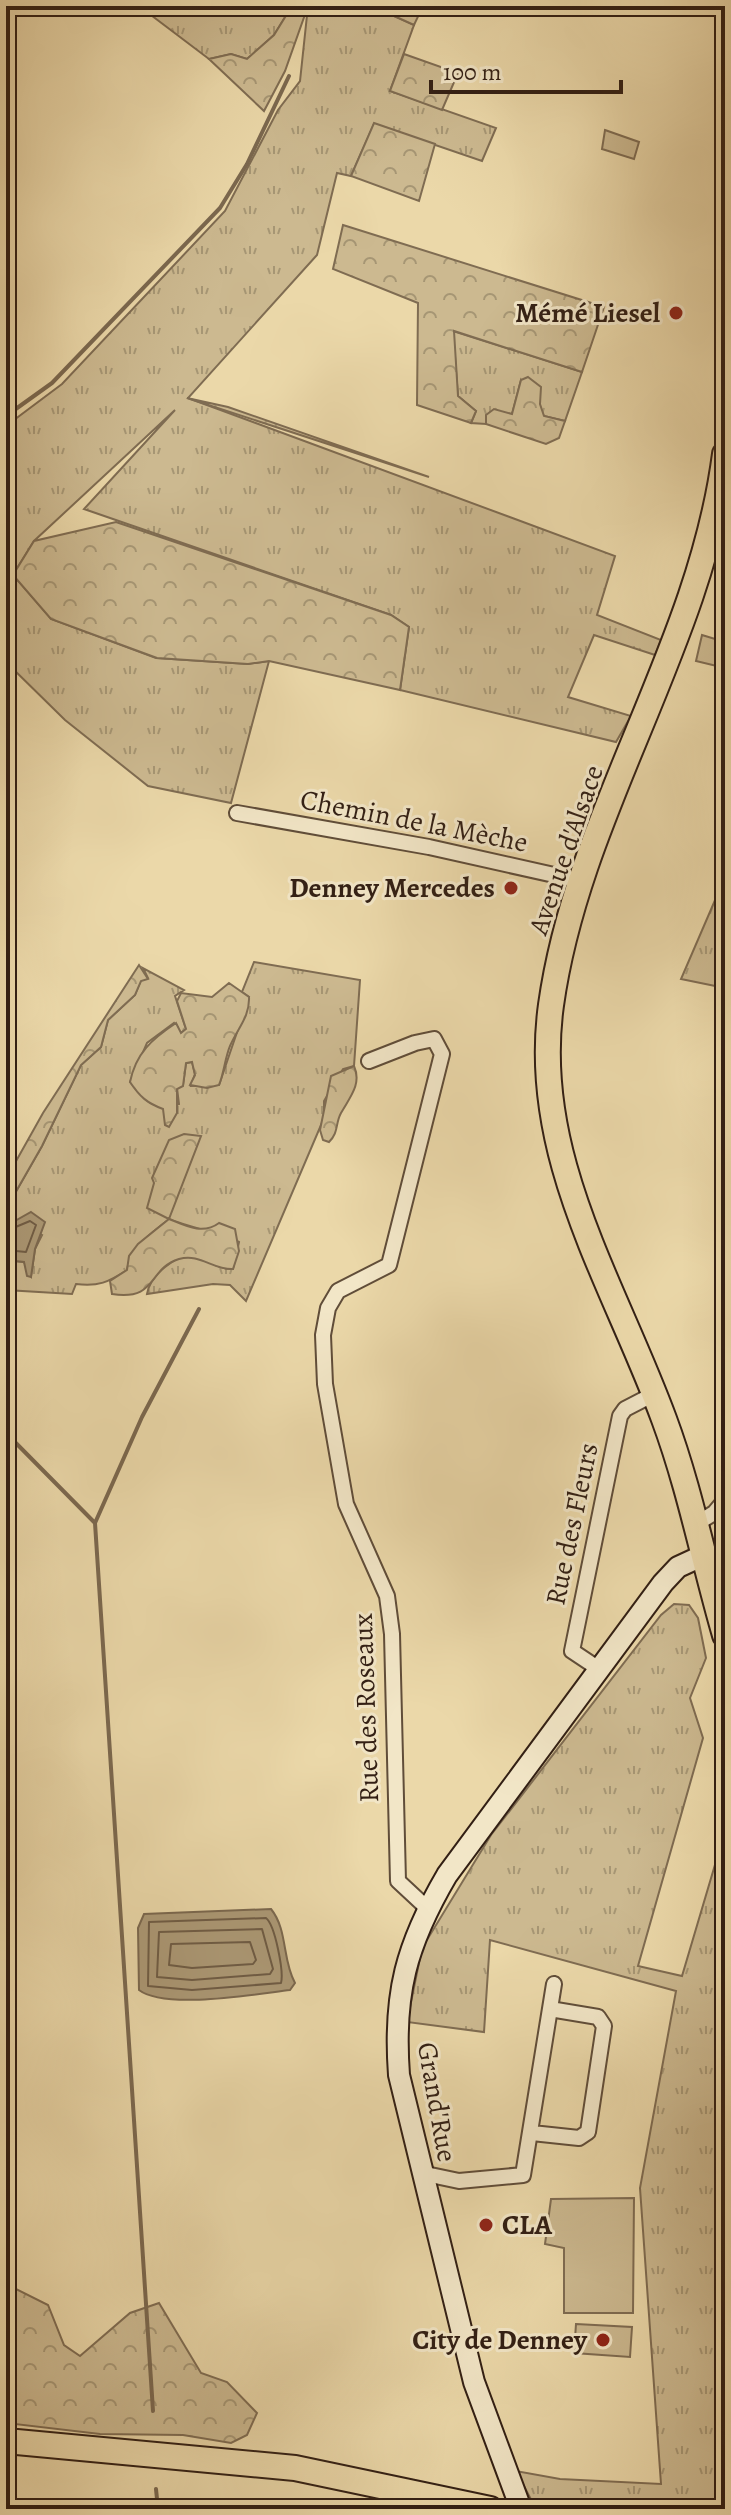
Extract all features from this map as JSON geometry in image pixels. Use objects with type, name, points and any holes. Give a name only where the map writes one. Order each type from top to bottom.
[{"type":"main road","name":"Avenue d'Alsace","points":[[725,454],[706,556],[581,881],[551,1003],[547,1063],[552,1127],[580,1221],[654,1394],[696,1524],[725,1635]]},
{"type":"main road","points":[[6,2441],[295,2468],[490,2509]]},
{"type":"street","name":"Chemin de la Mèche","points":[[237,813],[429,847],[581,881]]},
{"type":"street","name":"Rue des Roseaux","points":[[369,1061],[434,1039],[442,1054],[389,1265],[338,1291],[328,1308],[323,1335],[325,1384],[346,1504],[387,1596],[392,1634],[398,1881],[427,1908]]},
{"type":"street","name":"Rue des Fleurs","points":[[599,1669],[572,1651],[620,1416],[625,1409],[654,1394]]},
{"type":"street","points":[[696,1524],[714,1513],[725,1500]]},
{"type":"street","name":"Grand'Rue","points":[[521,2509],[474,2382],[399,2075],[396,2025],[406,1958],[427,1908],[447,1875],[599,1669],[663,1583],[678,1567],[704,1555]]},
{"type":"street","points":[[421,2173],[459,2181],[519,2177],[527,2168],[554,1984]]},
{"type":"street","points":[[532,2133],[579,2138],[588,2132],[604,2026],[598,2017],[550,2009]]},
{"type":"green space","points":[[139,6],[282,6],[287,14],[274,35],[247,59],[231,54],[209,59]]},
{"type":"green space","points":[[282,6],[308,6],[285,71],[264,111],[209,59],[231,54],[247,59],[274,35],[287,14]]},
{"type":"green space","points":[[308,6],[372,6],[414,25],[390,91],[496,128],[482,161],[374,124],[351,176],[337,173],[317,255],[188,398],[615,556],[597,615],[661,640],[655,655],[594,635],[568,697],[631,716],[616,742],[400,690],[409,627],[391,615],[84,509],[175,410],[34,541],[13,575],[51,619],[156,658],[248,664],[269,661],[231,803],[148,786],[65,720],[6,662],[6,426],[62,384],[225,211],[278,110],[300,81]]},
{"type":"green space","points":[[372,6],[423,6],[414,25]]},
{"type":"green space","points":[[404,54],[458,73],[442,110],[390,91]]},
{"type":"green space","points":[[374,123],[435,144],[419,201],[351,176]]},
{"type":"green space","points":[[605,130],[639,142],[634,159],[602,149]]},
{"type":"green space","points":[[343,225],[604,307],[582,372],[454,331],[458,396],[476,411],[471,423],[417,405],[418,303],[333,269]]},
{"type":"green space","points":[[453,331],[582,372],[565,421],[544,416],[521,380],[512,414],[487,415],[486,424],[471,423],[476,411],[458,396]]},
{"type":"green space","points":[[528,377],[541,387],[540,404],[544,416],[565,421],[559,438],[546,444],[486,424],[486,415],[494,409],[512,414],[521,380]]},
{"type":"green space","points":[[187,398],[228,407],[429,477]]},
{"type":"green space","points":[[116,522],[391,615],[409,627],[400,690],[269,661],[248,664],[157,658],[51,619],[13,575],[34,541]]},
{"type":"green space","points":[[702,635],[725,642],[725,668],[696,661]]},
{"type":"green space","points":[[725,877],[725,988],[681,979]]},
{"type":"green space","points":[[254,962],[360,980],[354,1066],[343,1069],[324,1101],[324,1118],[246,1301],[230,1285],[213,1284],[147,1294],[158,1273],[180,1258],[196,1256],[233,1269],[239,1242],[169,1219],[137,1247],[127,1270],[109,1280],[91,1285],[76,1284],[72,1294],[6,1290],[6,1260],[24,1262],[31,1276],[35,1249],[42,1235],[8,1223],[6,1226],[6,1209],[42,1146],[81,1065],[101,1047],[108,1020],[135,995],[141,980],[148,978],[143,968],[184,990],[175,996],[186,1029],[181,1033],[174,1023],[147,1043],[130,1082],[151,1103],[163,1107],[179,1104],[177,1088],[183,1085],[186,1063],[192,1062],[195,1074],[191,1086],[219,1085],[249,997],[242,992]]},
{"type":"green space","points":[[139,965],[148,979],[141,981],[135,995],[108,1020],[101,1047],[81,1065],[42,1146],[6,1209],[6,1179],[43,1113]]},
{"type":"green space","points":[[229,983],[249,997],[249,1004],[230,1046],[219,1085],[207,1088],[190,1085],[195,1075],[192,1062],[186,1063],[183,1086],[177,1089],[177,1113],[169,1127],[165,1125],[163,1109],[144,1099],[130,1082],[136,1063],[152,1041],[176,1023],[181,1033],[186,1029],[177,1001],[181,993],[212,997]]},
{"type":"green space","points":[[354,1066],[357,1079],[354,1090],[332,1138],[329,1142],[323,1140],[320,1130],[331,1076]]},
{"type":"green space","points":[[184,1134],[201,1136],[169,1219],[147,1208],[154,1183],[152,1178],[169,1140]]},
{"type":"green space","points":[[169,1219],[194,1228],[213,1227],[219,1223],[235,1229],[239,1251],[233,1269],[193,1258],[179,1259],[162,1270],[145,1289],[127,1295],[112,1294],[110,1281],[127,1270],[129,1256],[138,1244]]},
{"type":"green space","points":[[674,1604],[689,1605],[698,1618],[706,1658],[690,1698],[703,1738],[638,1966],[682,1976],[725,1831],[725,2509],[536,2509],[516,2471],[560,2479],[661,2484],[640,2188],[676,1991],[490,1940],[484,2032],[407,2022],[422,1948],[491,1835],[661,1615]]},
{"type":"green space","points":[[634,2198],[633,2313],[564,2313],[564,2248],[545,2244],[551,2199]]},
{"type":"green space","points":[[6,2284],[48,2305],[64,2345],[80,2356],[130,2313],[159,2303],[201,2373],[227,2382],[257,2413],[247,2435],[231,2443],[183,2435],[100,2434],[6,2423],[13,2402],[6,2395]]},
{"type":"green space","name":"City de Denney","points":[[576,2324],[632,2327],[630,2357],[574,2353]]},
{"type":"water","points":[[31,1212],[45,1222],[35,1249],[31,1277],[27,1276],[24,1262],[6,1260],[6,1226]]},
{"type":"water","points":[[271,1909],[280,1926],[295,1983],[290,1990],[189,2000],[152,1996],[139,1990],[138,1928],[144,1914]]},
{"type":"waterway","points":[[6,416],[52,383],[220,208],[247,164],[289,76]]},
{"type":"waterway","points":[[153,2411],[95,1523],[142,1417],[199,1309]]},
{"type":"waterway","points":[[6,1433],[94,1522]]},
{"type":"waterway","points":[[156,2489],[158,2509]]},
{"type":"place","name":"Mémé Liesel","points":[[676,313]]},
{"type":"place","name":"Denney Mercedes","points":[[511,888]]},
{"type":"place","name":"CLA","points":[[486,2225]]},
{"type":"place","name":"City de Denney","points":[[603,2340]]}]
